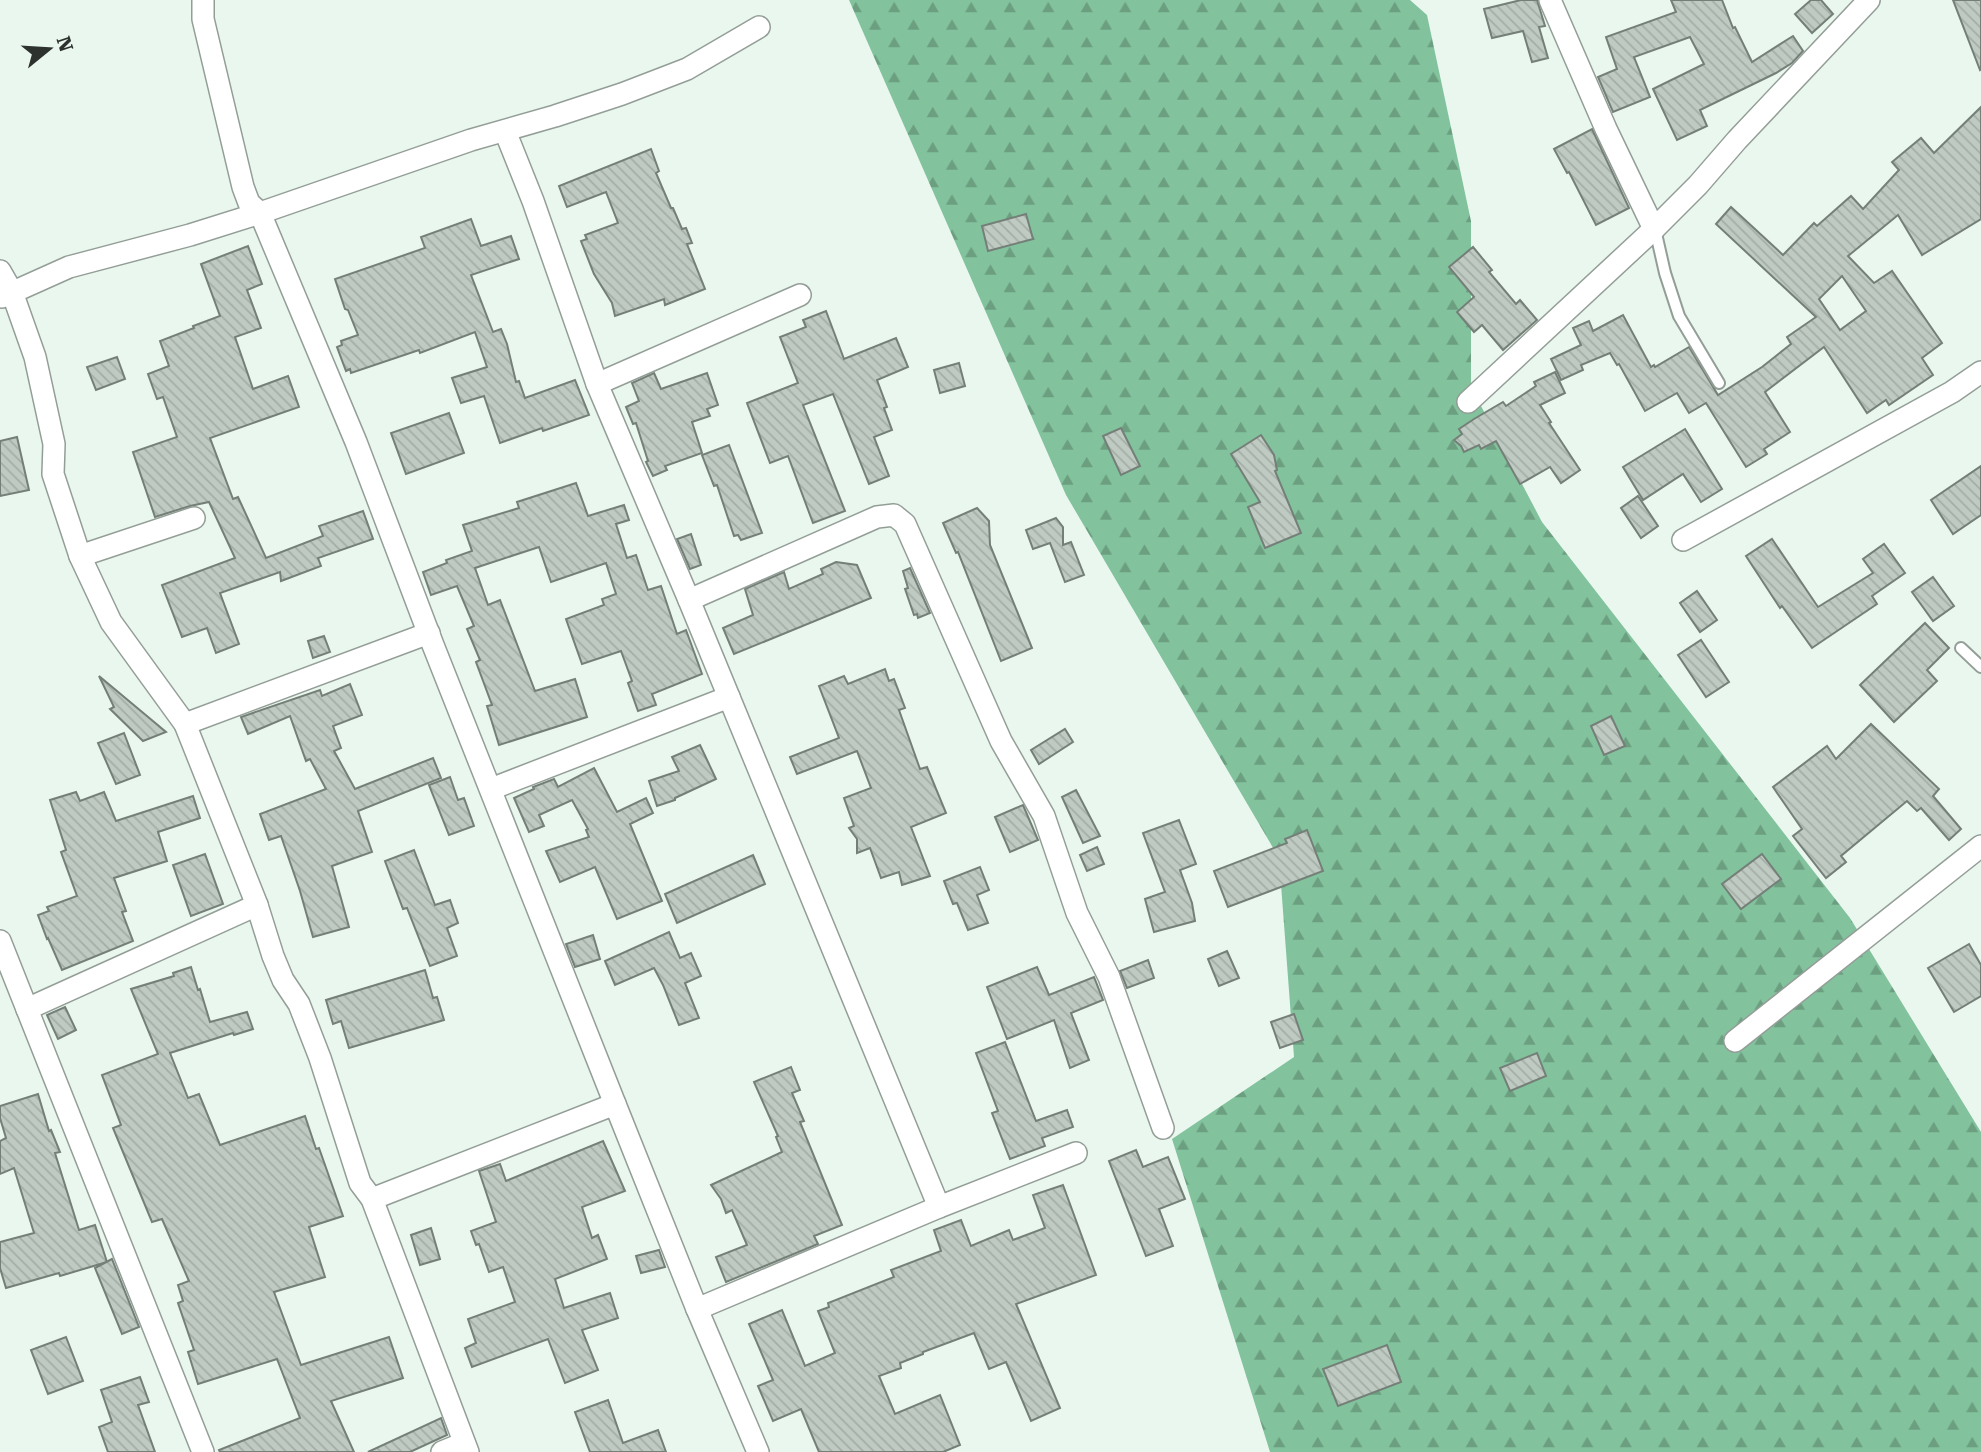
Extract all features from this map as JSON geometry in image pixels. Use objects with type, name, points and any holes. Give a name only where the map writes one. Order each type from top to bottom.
[{"type":"street","points":[[203,0],[203,19],[234,156],[249,203],[260,213],[356,442],[615,1104],[758,1452]]},
{"type":"street","points":[[1550,0],[1605,129],[1654,229]]},
{"type":"street","points":[[1468,402],[1698,185],[1869,0]]},
{"type":"street","points":[[6,295],[69,267],[137,251],[260,213],[471,140],[566,113],[688,69],[759,27]]},
{"type":"street","points":[[505,131],[533,201],[597,384],[939,1207]]},
{"type":"street","points":[[0,271],[6,295],[35,357],[54,444],[53,474],[80,556],[111,622],[184,724],[257,905],[283,980],[299,1004],[320,1058],[360,1183],[372,1199],[466,1448],[442,1452]]},
{"type":"street","points":[[597,384],[800,295]]},
{"type":"street","points":[[1683,540],[1952,392],[1981,372]]},
{"type":"street","points":[[689,600],[877,517],[894,515],[905,524],[1001,741],[1044,816],[1077,913],[1109,977],[1163,1128]]},
{"type":"street","points":[[80,556],[194,518]]},
{"type":"street","points":[[184,724],[429,633]]},
{"type":"street","points":[[491,789],[729,697]]},
{"type":"street","points":[[1735,1041],[1981,846]]},
{"type":"street","points":[[27,1009],[257,905]]},
{"type":"street","points":[[0,941],[203,1452]]},
{"type":"street","points":[[372,1199],[615,1104]]},
{"type":"street","points":[[697,1308],[1076,1153]]},
{"type":"lane","points":[[1654,229],[1679,316],[1719,383]]},
{"type":"lane","points":[[1961,648],[1981,667]]},
{"type":"green space","points":[[849,0],[1410,0],[1427,15],[1471,221],[1471,387],[1542,522],[1850,918],[1981,1132],[1981,1452],[1270,1452],[1172,1139],[1294,1057],[1279,858],[1066,495]]},
{"type":"building","points":[[1521,0],[1537,0],[1545,26],[1539,27],[1548,58],[1532,62],[1523,31],[1492,38],[1484,9]]},
{"type":"building","points":[[1671,0],[1722,0],[1733,28],[1735,27],[1752,62],[1793,36],[1803,51],[1792,63],[1776,73],[1700,110],[1707,126],[1677,140],[1653,89],[1704,64],[1690,37],[1634,57],[1650,97],[1613,112],[1598,77],[1617,69],[1606,37],[1676,12]]},
{"type":"building","points":[[1811,0],[1821,0],[1833,14],[1812,33],[1795,14]]},
{"type":"building","points":[[1953,0],[1981,0],[1980,70]]},
{"type":"building","points":[[1981,107],[1981,219],[1922,255],[1898,215],[1848,256],[1874,283],[1892,271],[1942,343],[1922,358],[1933,375],[1889,405],[1886,400],[1867,413],[1824,347],[1765,392],[1790,432],[1764,449],[1767,454],[1746,467],[1706,403],[1689,413],[1677,393],[1645,411],[1610,353],[1581,365],[1583,370],[1561,380],[1551,359],[1581,345],[1573,328],[1589,321],[1593,331],[1623,315],[1651,367],[1689,347],[1718,395],[1762,367],[1791,344],[1787,337],[1816,317],[1716,224],[1731,207],[1783,255],[1814,223],[1817,226],[1851,196],[1863,209],[1899,170],[1892,162],[1921,138],[1934,153]],"holes":[[[1842,276],[1866,311],[1840,330],[1819,299]]]},
{"type":"building","points":[[1592,129],[1629,208],[1596,225],[1554,149]]},
{"type":"building","points":[[651,149],[659,171],[656,173],[671,208],[682,229],[686,228],[692,243],[687,244],[705,289],[665,305],[664,299],[615,316],[612,303],[594,274],[581,241],[587,239],[585,235],[618,223],[606,192],[567,207],[559,186]]},
{"type":"building","points":[[1026,214],[1033,239],[988,251],[982,226]]},
{"type":"building","points":[[471,219],[481,246],[511,236],[519,259],[471,275],[493,332],[501,329],[516,382],[519,381],[525,398],[575,380],[589,415],[500,443],[484,396],[461,403],[452,378],[487,367],[475,332],[420,353],[419,350],[351,373],[350,369],[346,371],[337,347],[342,345],[341,341],[358,335],[348,310],[345,309],[335,279],[425,248],[421,237]]},
{"type":"building","points":[[248,246],[262,284],[247,290],[261,328],[235,337],[253,389],[288,376],[299,407],[210,438],[233,499],[238,497],[266,558],[323,536],[319,526],[363,511],[373,539],[318,558],[321,566],[281,581],[280,572],[220,593],[239,644],[216,653],[207,628],[182,637],[162,585],[235,558],[209,502],[155,517],[133,452],[177,437],[163,397],[157,399],[148,374],[169,366],[160,341],[220,316],[201,264]]},
{"type":"building","points":[[1473,247],[1492,270],[1489,272],[1516,304],[1520,300],[1537,320],[1503,350],[1482,325],[1474,332],[1457,312],[1474,297],[1449,267]]},
{"type":"building","points":[[826,311],[844,359],[896,338],[908,367],[877,380],[892,430],[874,437],[889,476],[869,484],[833,394],[803,405],[845,511],[813,523],[788,456],[770,463],[747,403],[798,383],[780,337],[806,327],[803,320]]},
{"type":"building","points":[[117,357],[125,379],[96,390],[87,367]]},
{"type":"building","points":[[959,363],[965,386],[940,393],[934,370]]},
{"type":"building","points":[[1555,372],[1565,393],[1540,405],[1580,470],[1561,483],[1550,467],[1520,484],[1496,441],[1481,449],[1479,445],[1464,452],[1454,440],[1462,434],[1459,429],[1503,402],[1506,406],[1536,386],[1534,382]]},
{"type":"building","points":[[654,373],[661,389],[707,373],[718,405],[707,409],[710,416],[692,422],[702,453],[665,466],[667,470],[653,476],[646,462],[648,461],[636,423],[633,424],[626,407],[639,401],[632,383]]},
{"type":"building","points":[[449,413],[464,453],[406,474],[391,433]]},
{"type":"building","points":[[1121,428],[1140,466],[1121,475],[1103,436]]},
{"type":"building","points":[[1685,429],[1722,489],[1701,502],[1683,474],[1643,500],[1623,467]]},
{"type":"building","points":[[1261,435],[1274,455],[1275,471],[1301,533],[1265,548],[1248,507],[1260,502],[1231,454]]},
{"type":"building","points":[[17,437],[29,490],[0,496],[0,441]]},
{"type":"building","points":[[729,445],[762,533],[741,540],[738,535],[734,536],[717,485],[714,486],[702,455]]},
{"type":"building","points":[[1981,466],[1981,515],[1953,534],[1931,500]]},
{"type":"building","points":[[576,483],[588,516],[624,505],[629,520],[616,524],[627,558],[636,555],[648,590],[661,586],[677,634],[686,630],[702,674],[652,694],[656,705],[638,711],[628,683],[632,681],[621,651],[582,664],[566,619],[604,605],[602,599],[616,594],[606,563],[551,582],[539,547],[475,568],[488,605],[500,600],[535,691],[575,679],[587,717],[499,745],[487,706],[492,705],[476,662],[480,660],[467,629],[474,626],[457,586],[431,595],[423,572],[472,551],[463,525],[519,508],[517,502]]},
{"type":"building","points":[[1638,496],[1658,526],[1641,538],[1621,508]]},
{"type":"building","points":[[977,508],[989,521],[990,545],[1032,648],[1001,661],[958,552],[956,553],[943,523]]},
{"type":"building","points":[[1056,518],[1063,527],[1063,545],[1071,542],[1084,575],[1065,582],[1050,543],[1033,549],[1026,530]]},
{"type":"building","points":[[691,534],[701,565],[690,569],[677,539]]},
{"type":"building","points":[[1772,539],[1818,607],[1873,573],[1863,559],[1884,544],[1905,573],[1872,596],[1877,604],[1812,648],[1782,606],[1780,608],[1746,556]]},
{"type":"building","points":[[836,562],[857,565],[871,598],[734,654],[723,628],[753,615],[745,589],[784,572],[789,589],[823,574],[821,569]]},
{"type":"building","points":[[910,568],[930,613],[918,618],[917,614],[914,615],[905,589],[908,588],[903,571]]},
{"type":"building","points":[[1933,577],[1954,606],[1933,621],[1912,592]]},
{"type":"building","points":[[1697,591],[1717,620],[1700,632],[1680,603]]},
{"type":"building","points":[[1925,623],[1949,648],[1927,670],[1937,681],[1894,722],[1860,685]]},
{"type":"building","points":[[324,636],[330,652],[313,658],[308,641]]},
{"type":"building","points":[[1701,640],[1729,682],[1706,697],[1678,655]]},
{"type":"building","points":[[885,669],[889,681],[894,679],[905,708],[899,710],[920,769],[927,767],[946,813],[911,827],[930,876],[902,885],[899,872],[881,878],[870,848],[857,853],[857,839],[849,828],[854,826],[844,798],[871,788],[857,751],[797,774],[790,757],[839,738],[819,686],[844,676],[848,684]]},
{"type":"building","points":[[99,676],[166,732],[143,741],[110,709],[114,707]]},
{"type":"building","points":[[350,684],[362,715],[333,726],[341,748],[334,751],[355,789],[433,758],[441,778],[358,811],[372,852],[332,866],[349,927],[313,937],[281,836],[269,840],[260,814],[326,789],[310,759],[306,761],[290,716],[248,734],[241,717],[320,690],[322,696]]},
{"type":"building","points":[[1611,716],[1625,746],[1604,755],[1591,726]]},
{"type":"building","points":[[1871,724],[1939,789],[1933,796],[1961,829],[1949,840],[1921,808],[1917,811],[1907,801],[1841,856],[1846,862],[1826,878],[1793,836],[1802,829],[1773,787],[1827,746],[1836,759]]},
{"type":"building","points":[[1065,729],[1073,742],[1039,764],[1031,750]]},
{"type":"building","points":[[124,733],[140,775],[116,784],[98,743]]},
{"type":"building","points":[[700,745],[716,779],[657,806],[649,781],[679,771],[672,757]]},
{"type":"building","points":[[594,768],[617,812],[646,798],[653,813],[630,824],[662,901],[617,919],[595,867],[560,882],[546,851],[589,837],[586,830],[588,829],[572,800],[539,815],[544,826],[529,832],[514,798],[554,779],[558,787]]},
{"type":"building","points":[[450,777],[458,800],[464,798],[474,826],[449,835],[429,785]]},
{"type":"building","points":[[1076,790],[1100,836],[1083,843],[1062,797]]},
{"type":"building","points":[[76,792],[80,801],[104,792],[116,821],[193,796],[200,818],[158,832],[167,861],[114,878],[126,911],[122,912],[133,941],[62,970],[38,915],[49,911],[47,907],[77,896],[61,852],[66,850],[50,800]]},
{"type":"building","points":[[1023,805],[1038,840],[1010,852],[995,817]]},
{"type":"building","points":[[1179,820],[1196,864],[1180,870],[1192,903],[1195,921],[1154,932],[1145,899],[1165,892],[1143,833]]},
{"type":"building","points":[[1307,830],[1323,871],[1228,907],[1214,871],[1287,843],[1285,839]]},
{"type":"building","points":[[1097,847],[1104,864],[1087,871],[1080,855]]},
{"type":"building","points":[[414,850],[435,905],[450,900],[458,923],[447,928],[457,956],[430,966],[407,908],[403,909],[385,861]]},
{"type":"building","points":[[205,854],[223,904],[191,916],[173,865]]},
{"type":"building","points":[[1762,854],[1781,879],[1741,909],[1722,884]]},
{"type":"building","points":[[753,855],[765,884],[677,923],[665,894]]},
{"type":"building","points":[[980,867],[989,890],[977,895],[988,923],[968,930],[944,881]]},
{"type":"building","points":[[669,932],[680,958],[691,953],[701,976],[685,983],[699,1018],[679,1025],[654,968],[615,985],[605,961]]},
{"type":"building","points":[[593,935],[600,959],[575,967],[566,944]]},
{"type":"building","points":[[1969,944],[1981,965],[1981,996],[1954,1012],[1928,968]]},
{"type":"building","points":[[1227,951],[1239,978],[1219,986],[1208,959]]},
{"type":"building","points":[[1148,960],[1154,978],[1127,988],[1120,971]]},
{"type":"building","points":[[191,967],[210,1022],[247,1012],[253,1029],[170,1053],[188,1098],[199,1094],[220,1145],[305,1116],[343,1216],[309,1227],[325,1277],[274,1292],[301,1365],[389,1337],[403,1378],[331,1401],[354,1452],[219,1450],[300,1418],[277,1359],[198,1384],[188,1352],[194,1350],[178,1303],[183,1301],[178,1285],[189,1281],[162,1219],[152,1222],[113,1128],[121,1125],[102,1075],[158,1054],[131,989],[174,976],[173,973]]},
{"type":"building","points":[[1037,967],[1049,995],[1094,977],[1103,1000],[1071,1013],[1089,1060],[1070,1068],[1054,1020],[1007,1039],[987,987]]},
{"type":"building","points":[[425,970],[433,998],[437,997],[444,1020],[349,1048],[341,1021],[333,1024],[326,1000]]},
{"type":"building","points":[[65,1007],[76,1030],[58,1039],[47,1015]]},
{"type":"building","points":[[1294,1014],[1303,1040],[1280,1048],[1271,1022]]},
{"type":"building","points":[[1005,1042],[1036,1121],[1067,1110],[1073,1127],[1042,1138],[1045,1146],[1010,1159],[992,1113],[998,1111],[976,1053]]},
{"type":"building","points":[[1537,1053],[1546,1076],[1510,1091],[1500,1068]]},
{"type":"building","points":[[791,1067],[800,1090],[792,1093],[804,1121],[800,1122],[842,1225],[814,1236],[818,1244],[726,1282],[716,1257],[747,1245],[732,1210],[726,1213],[721,1199],[711,1185],[782,1152],[776,1137],[778,1136],[754,1082]]},
{"type":"building","points":[[38,1094],[49,1131],[51,1130],[60,1152],[55,1153],[79,1230],[95,1225],[107,1262],[6,1288],[0,1268],[0,1242],[34,1233],[14,1168],[0,1174],[0,1141],[6,1138],[0,1118],[0,1106]]},
{"type":"building","points":[[603,1141],[625,1191],[582,1207],[592,1238],[598,1235],[607,1259],[555,1279],[564,1308],[610,1293],[618,1318],[582,1330],[598,1370],[565,1383],[548,1339],[472,1367],[465,1348],[476,1343],[468,1319],[515,1302],[503,1267],[489,1272],[471,1231],[496,1222],[479,1171],[500,1164],[506,1181]]},
{"type":"building","points":[[1136,1150],[1143,1167],[1168,1157],[1185,1199],[1159,1209],[1173,1246],[1146,1256],[1109,1161]]},
{"type":"building","points":[[1063,1185],[1096,1275],[1016,1304],[1060,1408],[1031,1421],[1006,1362],[989,1369],[974,1333],[923,1352],[900,1363],[901,1368],[879,1376],[895,1414],[940,1395],[960,1445],[943,1452],[819,1452],[801,1409],[773,1421],[758,1386],[773,1380],[749,1324],[782,1310],[805,1366],[835,1353],[818,1311],[829,1307],[828,1303],[894,1277],[891,1270],[941,1251],[934,1230],[961,1220],[971,1246],[1009,1230],[1013,1240],[1045,1228],[1033,1195]]},
{"type":"building","points":[[431,1228],[440,1259],[420,1265],[411,1235]]},
{"type":"building","points":[[659,1250],[665,1267],[641,1273],[636,1256]]},
{"type":"building","points":[[112,1259],[139,1327],[122,1334],[95,1268]]},
{"type":"building","points":[[66,1337],[83,1381],[48,1394],[31,1350]]},
{"type":"building","points":[[1387,1345],[1401,1382],[1338,1406],[1323,1369]]},
{"type":"building","points":[[140,1377],[149,1402],[138,1405],[155,1452],[108,1452],[99,1427],[112,1422],[101,1390]]},
{"type":"building","points":[[608,1400],[623,1443],[658,1430],[666,1452],[590,1452],[575,1412]]},
{"type":"building","points":[[441,1418],[447,1435],[410,1452],[368,1452]]}]
